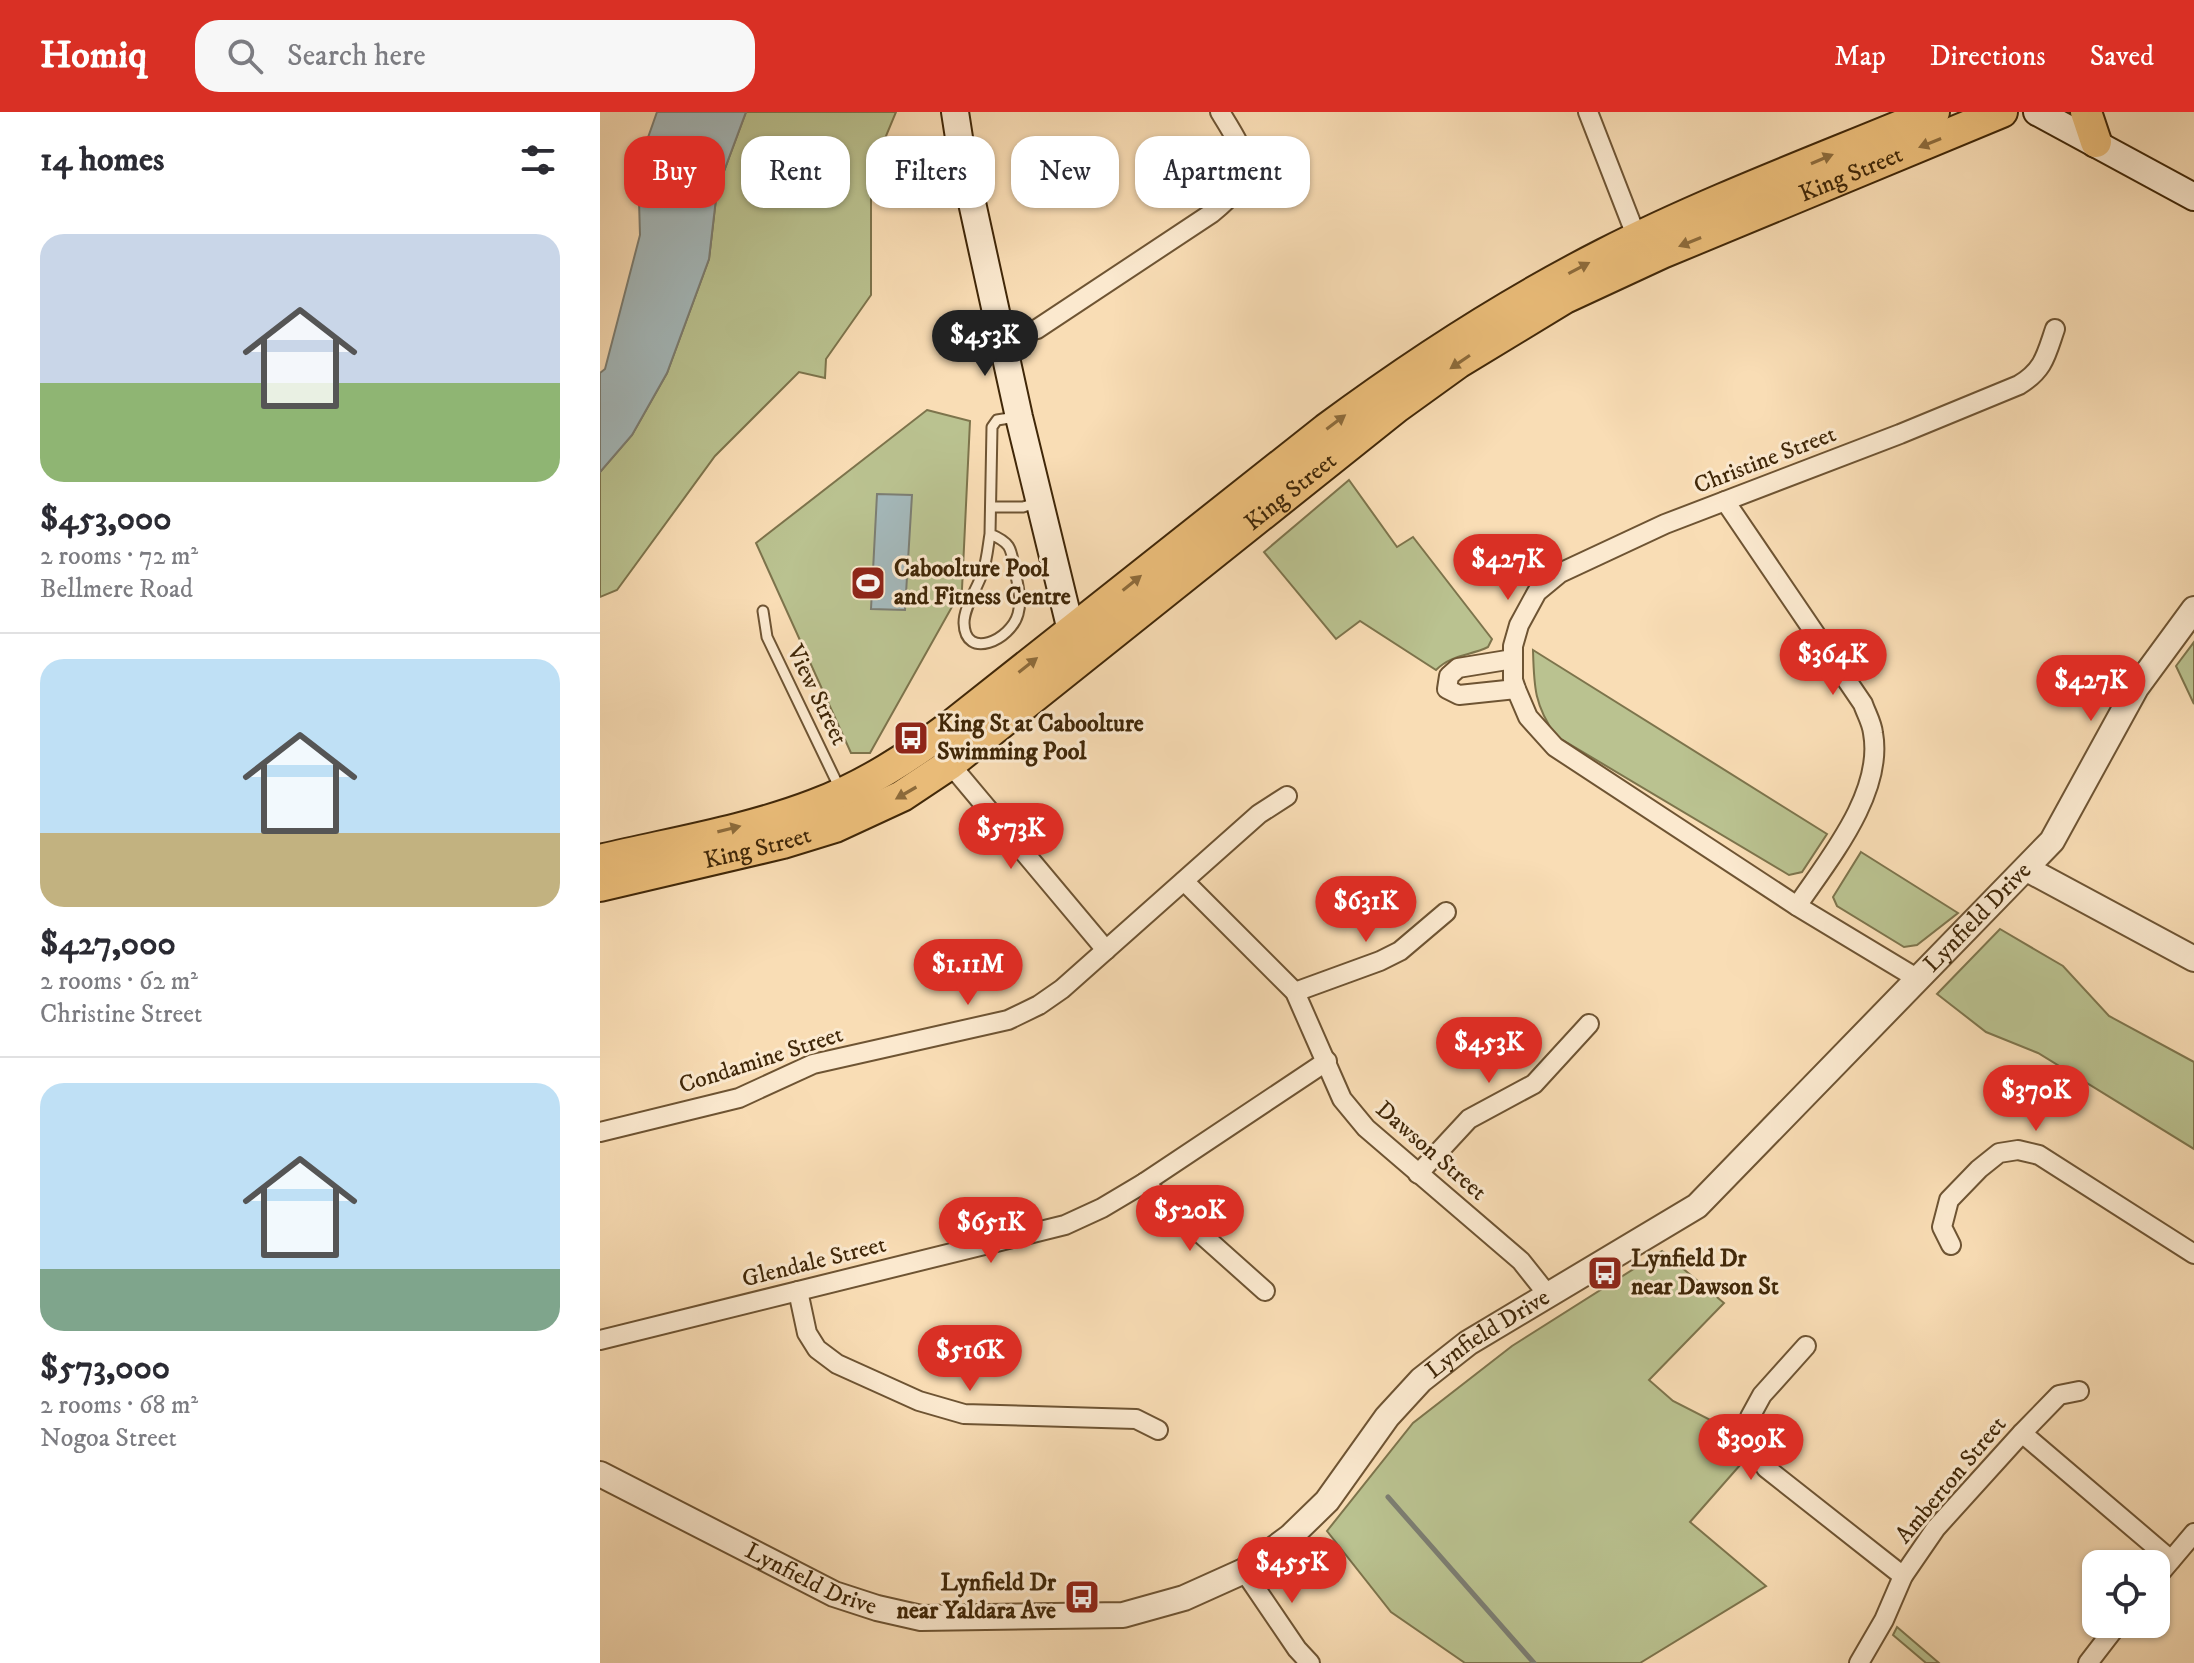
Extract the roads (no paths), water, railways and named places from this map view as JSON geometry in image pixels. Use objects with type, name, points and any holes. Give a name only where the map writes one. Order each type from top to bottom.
[{"type":"main road","points":[[955,112],[1019,417],[1079,662]]},
{"type":"main road","name":"King Street","points":[[600,886],[657,859],[842,793],[915,753],[1326,429],[1388,383],[1486,319],[1637,238],[1934,112]]},
{"type":"main road","name":"King Street","points":[[600,860],[657,859],[783,843],[835,827],[902,796],[950,764],[1397,407],[1515,327],[1565,298],[1629,268],[2002,112]]},
{"type":"main road","points":[[2037,112],[2194,197]]},
{"type":"main road","points":[[2086,112],[2096,142]]},
{"type":"street","points":[[1002,338],[1037,329],[1232,197],[1240,187],[1245,170],[1243,150],[1220,112]]},
{"type":"street","points":[[1588,112],[1637,238]]},
{"type":"street","name":"Christine Street","points":[[1918,979],[1797,906],[1555,747],[1528,717],[1516,689],[1513,646],[1537,592],[1560,573],[1665,524],[2019,385],[2035,375],[2055,329]]},
{"type":"street","points":[[1725,501],[1863,704],[1874,733],[1872,772],[1852,826],[1797,906]]},
{"type":"street","name":"Lynfield Drive","points":[[600,1474],[834,1594],[921,1618],[1123,1615],[1184,1598],[1244,1571],[1290,1537],[1318,1511],[1343,1481],[1387,1417],[1421,1380],[1468,1343],[1697,1206],[2052,841],[2136,688],[2194,609]]},
{"type":"street","points":[[1513,659],[1458,668],[1449,676],[1447,689],[1459,695],[1516,689]]},
{"type":"street","points":[[950,764],[1106,950]]},
{"type":"street","name":"Condamine Street","points":[[600,1132],[739,1098],[813,1064],[1008,1020],[1039,1005],[1062,989],[1259,814],[1287,796]]},
{"type":"street","points":[[2027,869],[2194,959]]},
{"type":"street","name":"Dawson Street","points":[[1184,881],[1295,992],[1342,1099],[1352,1114],[1521,1261],[1548,1295]]},
{"type":"street","points":[[1295,992],[1390,956],[1420,936],[1446,912]]},
{"type":"street","points":[[1418,1174],[1469,1119],[1534,1084],[1589,1024]]},
{"type":"street","name":"Glendale Street","points":[[600,1340],[1065,1225],[1144,1183],[1327,1061]]},
{"type":"street","points":[[1951,1245],[1942,1227],[1949,1200],[1999,1153],[2018,1150],[2039,1155],[2194,1254]]},
{"type":"street","points":[[1144,1183],[1265,1291]]},
{"type":"street","points":[[798,1291],[807,1333],[817,1349],[837,1364],[919,1401],[964,1414],[1136,1419],[1158,1430]]},
{"type":"street","points":[[1806,1346],[1762,1395],[1750,1417],[1750,1441],[1766,1468],[1903,1576]]},
{"type":"street","name":"Amberton Street","points":[[1859,1663],[1884,1620],[1903,1576],[1936,1528],[2059,1395],[2079,1391]]},
{"type":"street","points":[[2022,1433],[2171,1560],[2194,1533]]},
{"type":"street","points":[[1244,1571],[1297,1649],[1310,1663]]},
{"type":"street","points":[[2088,1663],[2107,1638]]},
{"type":"lane","points":[[990,534],[1002,539],[1011,548],[1020,605],[1013,627],[1006,635],[989,643],[979,643],[966,635],[965,616],[984,570],[990,534],[992,427],[997,420],[1019,417]]},
{"type":"lane","points":[[991,507],[1023,507],[1039,503]]},
{"type":"lane","name":"View Street","points":[[763,611],[767,637],[842,793]]},
{"type":"waterway","points":[[1388,1497],[1534,1663]]},
{"type":"place","name":"Caboolture Pool and Fitness Centre","points":[[868,583]]},
{"type":"place","name":"King St at Caboolture Swimming Pool","points":[[911,738]]},
{"type":"place","name":"Lynfield Dr near Dawson St","points":[[1605,1273]]},
{"type":"place","name":"Lynfield Dr near Yaldara Ave","points":[[1082,1597]]}]
